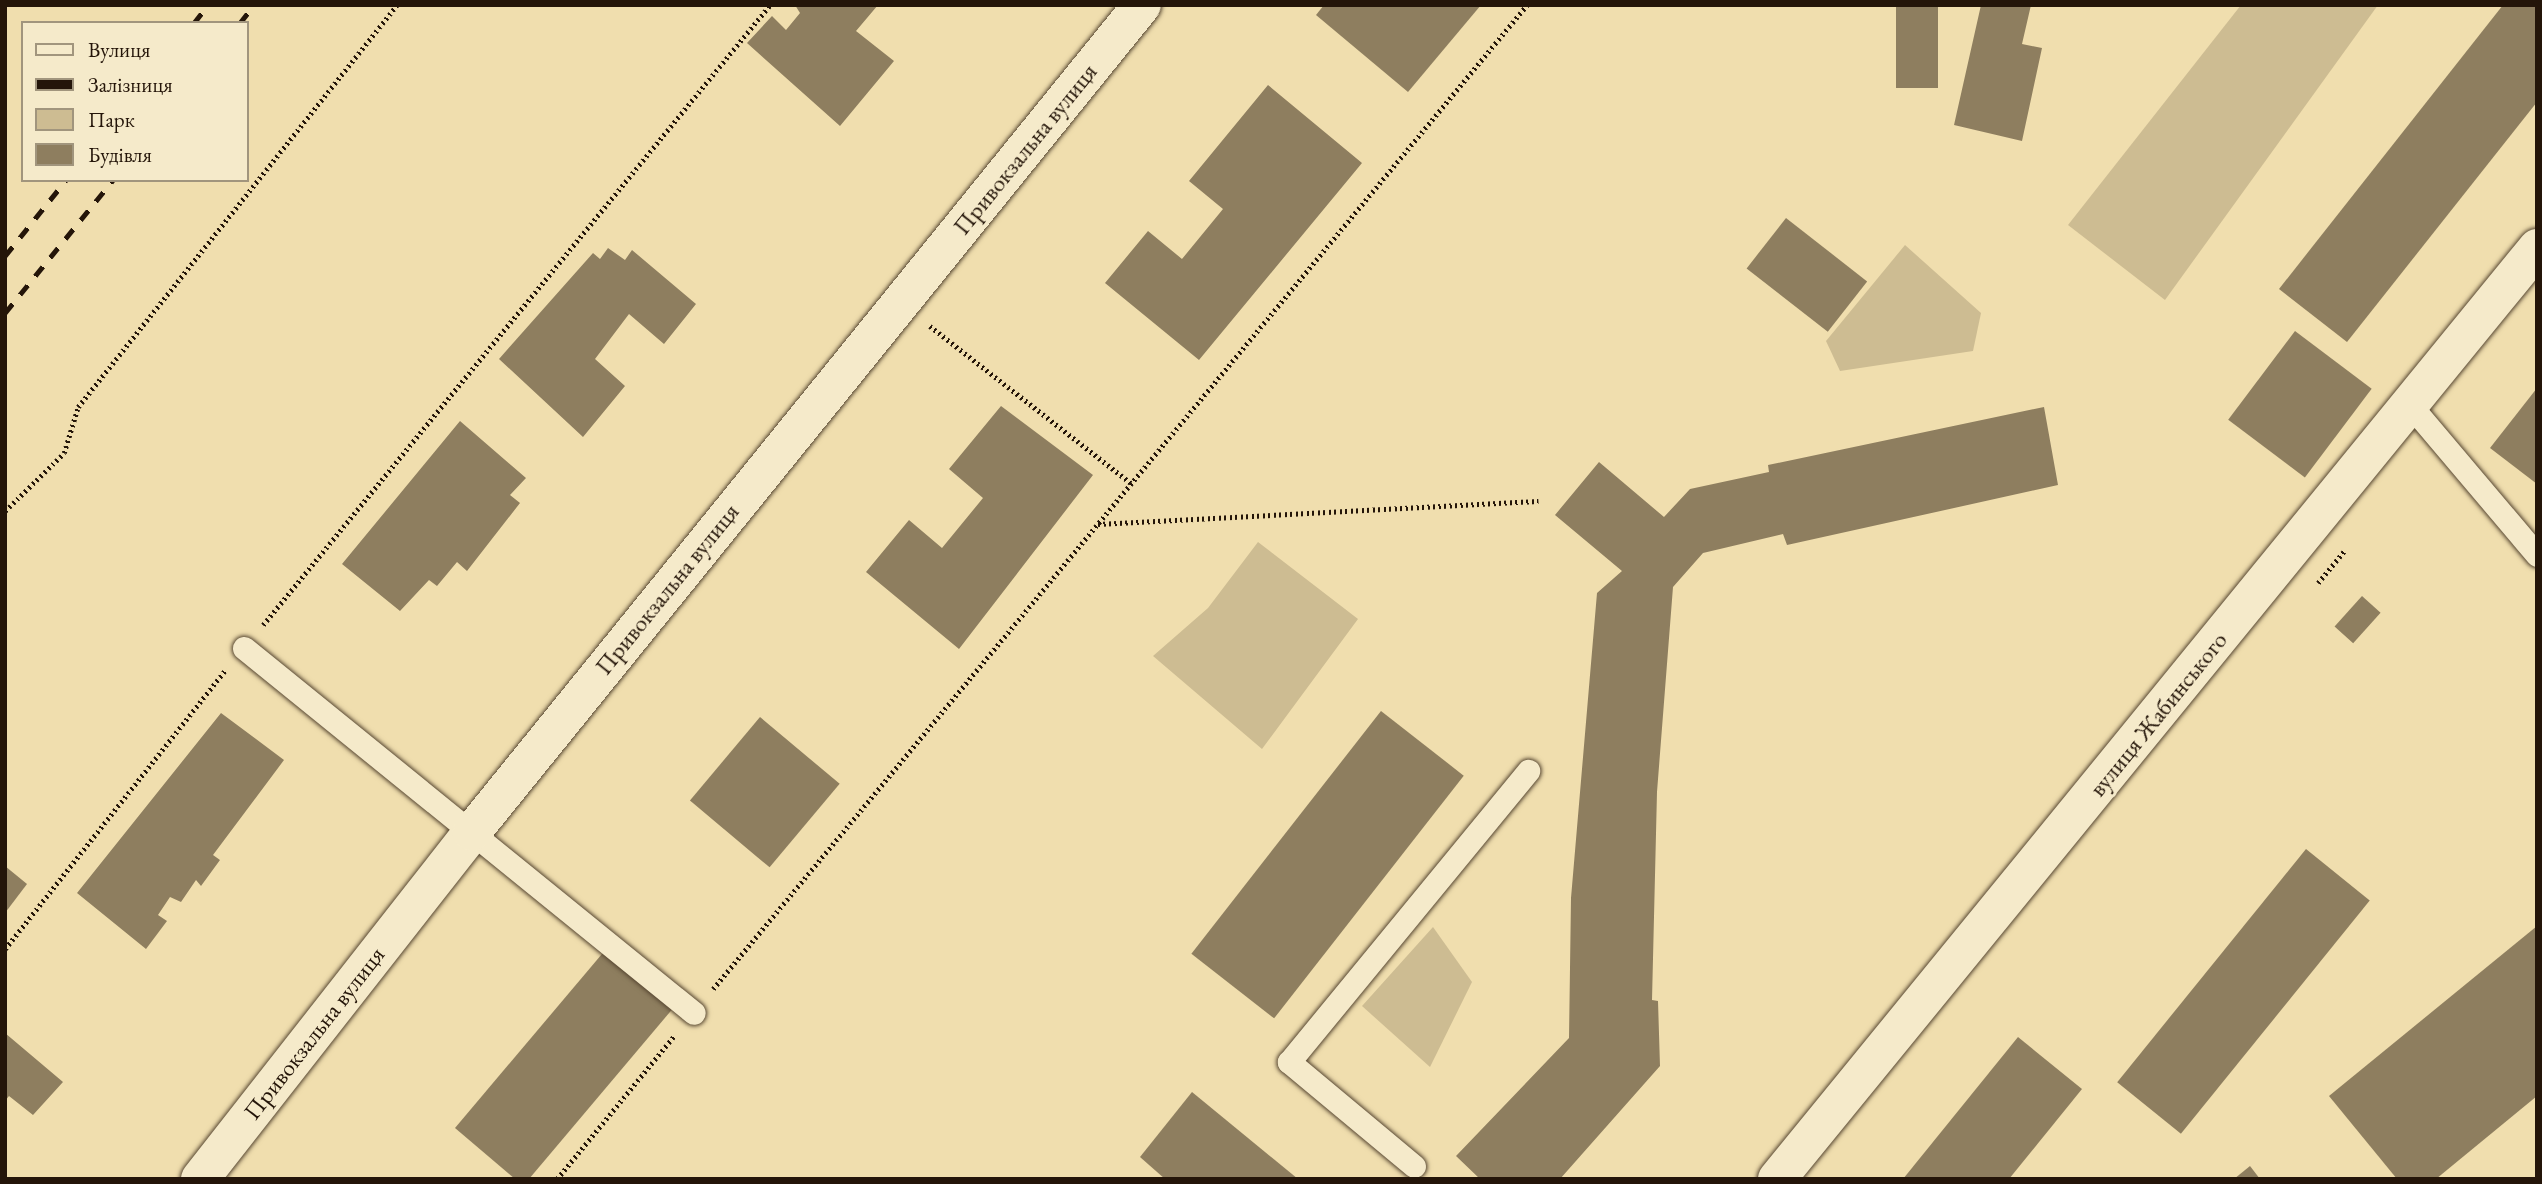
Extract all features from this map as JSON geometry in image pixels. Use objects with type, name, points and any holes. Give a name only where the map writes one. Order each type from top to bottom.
[{"type":"street","name":"Привокзальна вулиця","points":[[200,1179],[472,832],[1142,5]]},
{"type":"street","name":"вулиця Жабинського","points":[[1777,1179],[2411,406],[2537,248]]},
{"type":"lane","points":[[2411,406],[2537,555]]},
{"type":"lane","points":[[244,648],[694,1013]]},
{"type":"lane","points":[[1414,1166],[1289,1062],[1528,772]]},
{"type":"path","points":[[5,511],[64,453],[78,407],[397,5]]},
{"type":"path","points":[[5,949],[244,648],[770,5]]},
{"type":"path","points":[[557,1179],[1527,5]]},
{"type":"path","points":[[899,302],[1131,483]]},
{"type":"path","points":[[1097,524],[1538,501]]},
{"type":"green space","points":[[2241,5],[2378,5],[2165,300],[2068,225]]},
{"type":"green space","points":[[1905,245],[1981,313],[1973,351],[1840,371],[1826,341]]},
{"type":"green space","points":[[1258,542],[1358,619],[1262,749],[1153,656],[1208,608]]},
{"type":"green space","points":[[1433,927],[1472,982],[1430,1067],[1362,1006]]},
{"type":"building","points":[[795,5],[878,5],[856,31],[894,61],[840,126],[747,43],[772,16],[786,30],[800,13]]},
{"type":"building","points":[[1324,5],[1481,5],[1408,92],[1316,15]]},
{"type":"building","points":[[1896,5],[1938,5],[1938,88],[1896,88]]},
{"type":"building","points":[[1981,5],[2031,5],[2022,44],[2042,48],[2022,141],[1954,125]]},
{"type":"building","points":[[2503,5],[2537,5],[2537,102],[2347,342],[2279,289]]},
{"type":"building","points":[[1268,85],[1362,163],[1199,360],[1105,283],[1148,231],[1182,259],[1223,209],[1189,181]]},
{"type":"building","points":[[1786,218],[1867,281],[1828,332],[1747,268]]},
{"type":"building","points":[[608,248],[625,260],[632,250],[696,304],[664,344],[629,314],[595,359],[625,386],[583,437],[499,359],[593,253],[600,259]]},
{"type":"building","points":[[2295,331],[2372,389],[2305,477],[2228,420]]},
{"type":"building","points":[[2537,388],[2537,484],[2490,448]]},
{"type":"building","points":[[1001,406],[1093,475],[959,649],[866,572],[909,520],[942,548],[983,498],[949,469]]},
{"type":"building","points":[[2044,407],[2058,485],[1787,545],[1783,534],[1703,553],[1673,587],[1657,792],[1652,1000],[1658,1001],[1660,1066],[1560,1179],[1480,1179],[1456,1156],[1569,1038],[1571,898],[1597,593],[1622,571],[1555,515],[1599,462],[1664,517],[1690,489],[1769,472],[1768,465]]},
{"type":"building","points":[[460,421],[526,478],[510,495],[520,503],[467,571],[457,562],[437,586],[429,580],[400,611],[342,564]]},
{"type":"building","points":[[2362,596],[2381,613],[2353,643],[2335,626]]},
{"type":"building","points":[[1381,711],[1464,776],[1274,1018],[1191,954]]},
{"type":"building","points":[[221,713],[284,760],[213,855],[220,860],[201,886],[196,880],[181,902],[170,897],[158,915],[167,921],[146,949],[77,893]]},
{"type":"building","points":[[760,717],[840,784],[770,867],[690,800]]},
{"type":"building","points":[[2306,849],[2370,901],[2181,1134],[2117,1082]]},
{"type":"building","points":[[5,866],[27,884],[5,913]]},
{"type":"building","points":[[2537,926],[2537,1096],[2436,1179],[2397,1179],[2329,1096]]},
{"type":"building","points":[[607,948],[675,1006],[529,1179],[515,1179],[455,1128]]},
{"type":"building","points":[[5,1033],[63,1082],[33,1115],[9,1096],[5,1101]]},
{"type":"building","points":[[2018,1037],[2082,1089],[2009,1179],[1903,1179]]},
{"type":"building","points":[[1192,1092],[1298,1179],[1165,1179],[1140,1157]]},
{"type":"building","points":[[2250,1166],[2260,1179],[2234,1179]]},
{"type":"railway","points":[[196,21],[208,5]]},
{"type":"railway","points":[[242,21],[254,5]]},
{"type":"railway","points":[[5,256],[64,182]]},
{"type":"railway","points":[[5,313],[111,182]]}]
